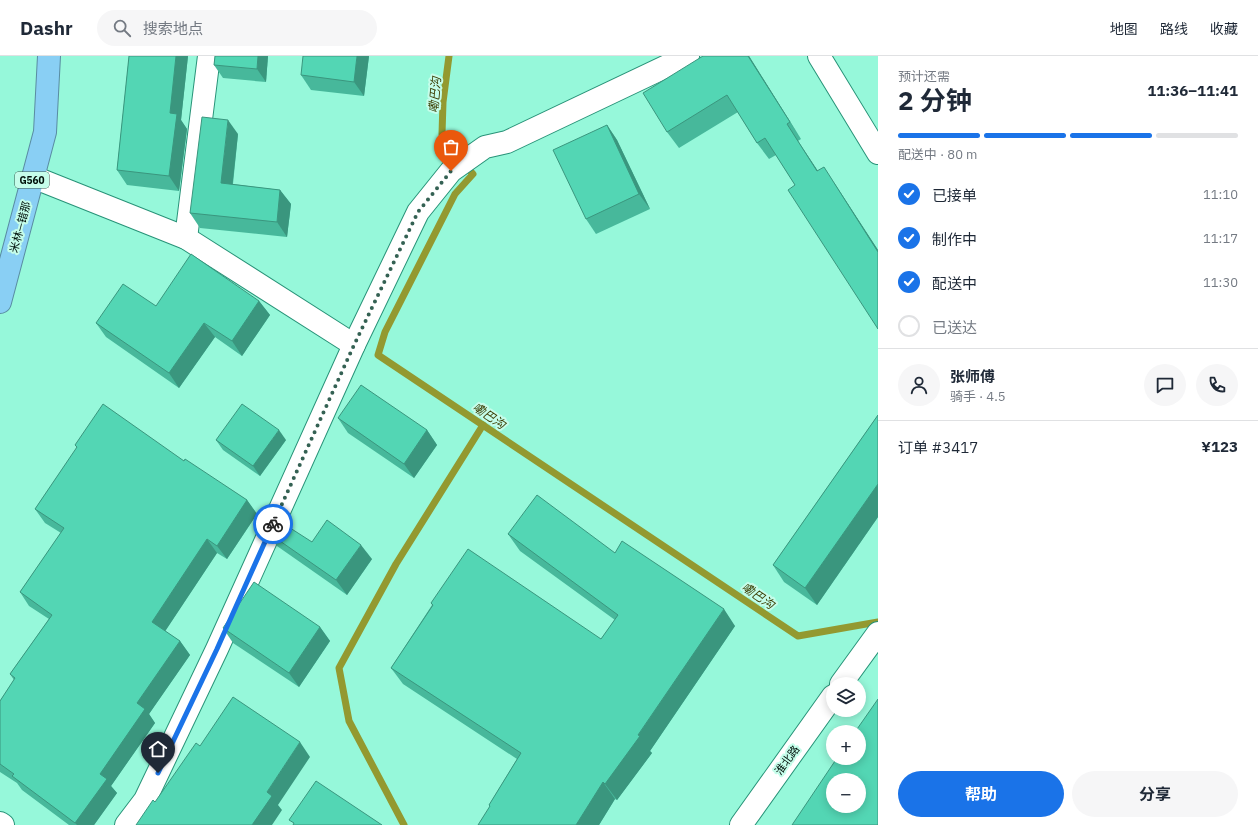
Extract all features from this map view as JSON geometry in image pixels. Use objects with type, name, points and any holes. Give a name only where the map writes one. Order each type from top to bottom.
[{"type":"highway","name":"米林—错那","points":[[0,302],[45,132],[49,56]]},
{"type":"street","points":[[186,238],[209,56]]},
{"type":"street","points":[[126,825],[145,800],[217,649],[354,345],[418,212],[451,171],[485,147],[507,142],[688,56]]},
{"type":"street","points":[[819,56],[878,153]]},
{"type":"street","points":[[33,177],[186,238],[354,345]]},
{"type":"street","points":[[846,677],[878,633]]},
{"type":"street","name":"淮北路","points":[[741,825],[826,706]]},
{"type":"building","points":[[129,56],[176,56],[170,113],[177,114],[169,176],[117,170]]},
{"type":"building","points":[[215,56],[258,56],[257,69],[214,65]]},
{"type":"building","points":[[303,56],[357,56],[354,82],[301,75]]},
{"type":"building","points":[[703,56],[748,56],[790,122],[787,124],[817,171],[824,167],[878,252],[878,329],[788,190],[795,185],[765,138],[757,143],[727,95],[667,132],[643,93]]},
{"type":"building","points":[[202,117],[228,120],[221,183],[280,190],[277,222],[190,213]]},
{"type":"building","points":[[607,125],[639,194],[586,219],[553,150]]},
{"type":"building","points":[[191,254],[259,301],[232,341],[204,323],[169,373],[96,323],[123,284],[156,306]]},
{"type":"building","points":[[361,385],[427,430],[404,464],[338,418]]},
{"type":"building","points":[[103,404],[184,461],[185,459],[247,500],[217,546],[207,539],[152,622],[180,641],[137,703],[145,709],[100,774],[107,779],[75,823],[12,776],[14,774],[0,764],[0,701],[15,678],[10,674],[52,615],[20,592],[64,528],[35,509],[77,447],[75,445]]},
{"type":"building","points":[[242,404],[279,430],[253,466],[216,440]]},
{"type":"building","points":[[878,415],[878,484],[805,588],[773,565]]},
{"type":"building","points":[[537,495],[615,553],[622,541],[724,609],[638,735],[640,736],[605,784],[603,782],[576,825],[478,825],[521,753],[391,668],[433,605],[431,603],[468,549],[601,639],[618,615],[508,534]]},
{"type":"building","points":[[273,517],[312,542],[327,520],[361,545],[336,580],[267,532]]},
{"type":"building","points":[[254,582],[320,627],[289,673],[223,628]]},
{"type":"building","points":[[233,697],[300,742],[267,792],[272,796],[252,825],[136,825],[153,800],[155,802],[196,743],[200,746]]},
{"type":"building","points":[[878,699],[878,825],[792,825],[826,774],[826,813],[866,813],[866,773],[827,773],[832,765],[866,765],[866,725],[860,725]]},
{"type":"building","points":[[316,781],[382,825],[293,825],[294,823],[289,820]]},
{"type":"waterway","name":"嘞巴沟","points":[[449,56],[443,102],[442,134],[449,147],[473,174],[455,194],[385,332],[378,355],[798,636],[878,622]]},
{"type":"waterway","points":[[404,825],[349,721],[339,668],[396,564],[483,425]]},
{"type":"way so far","points":[[273,524],[354,345],[418,212],[451,171]]},
{"type":"route","points":[[158,773],[217,649],[273,524]]}]
